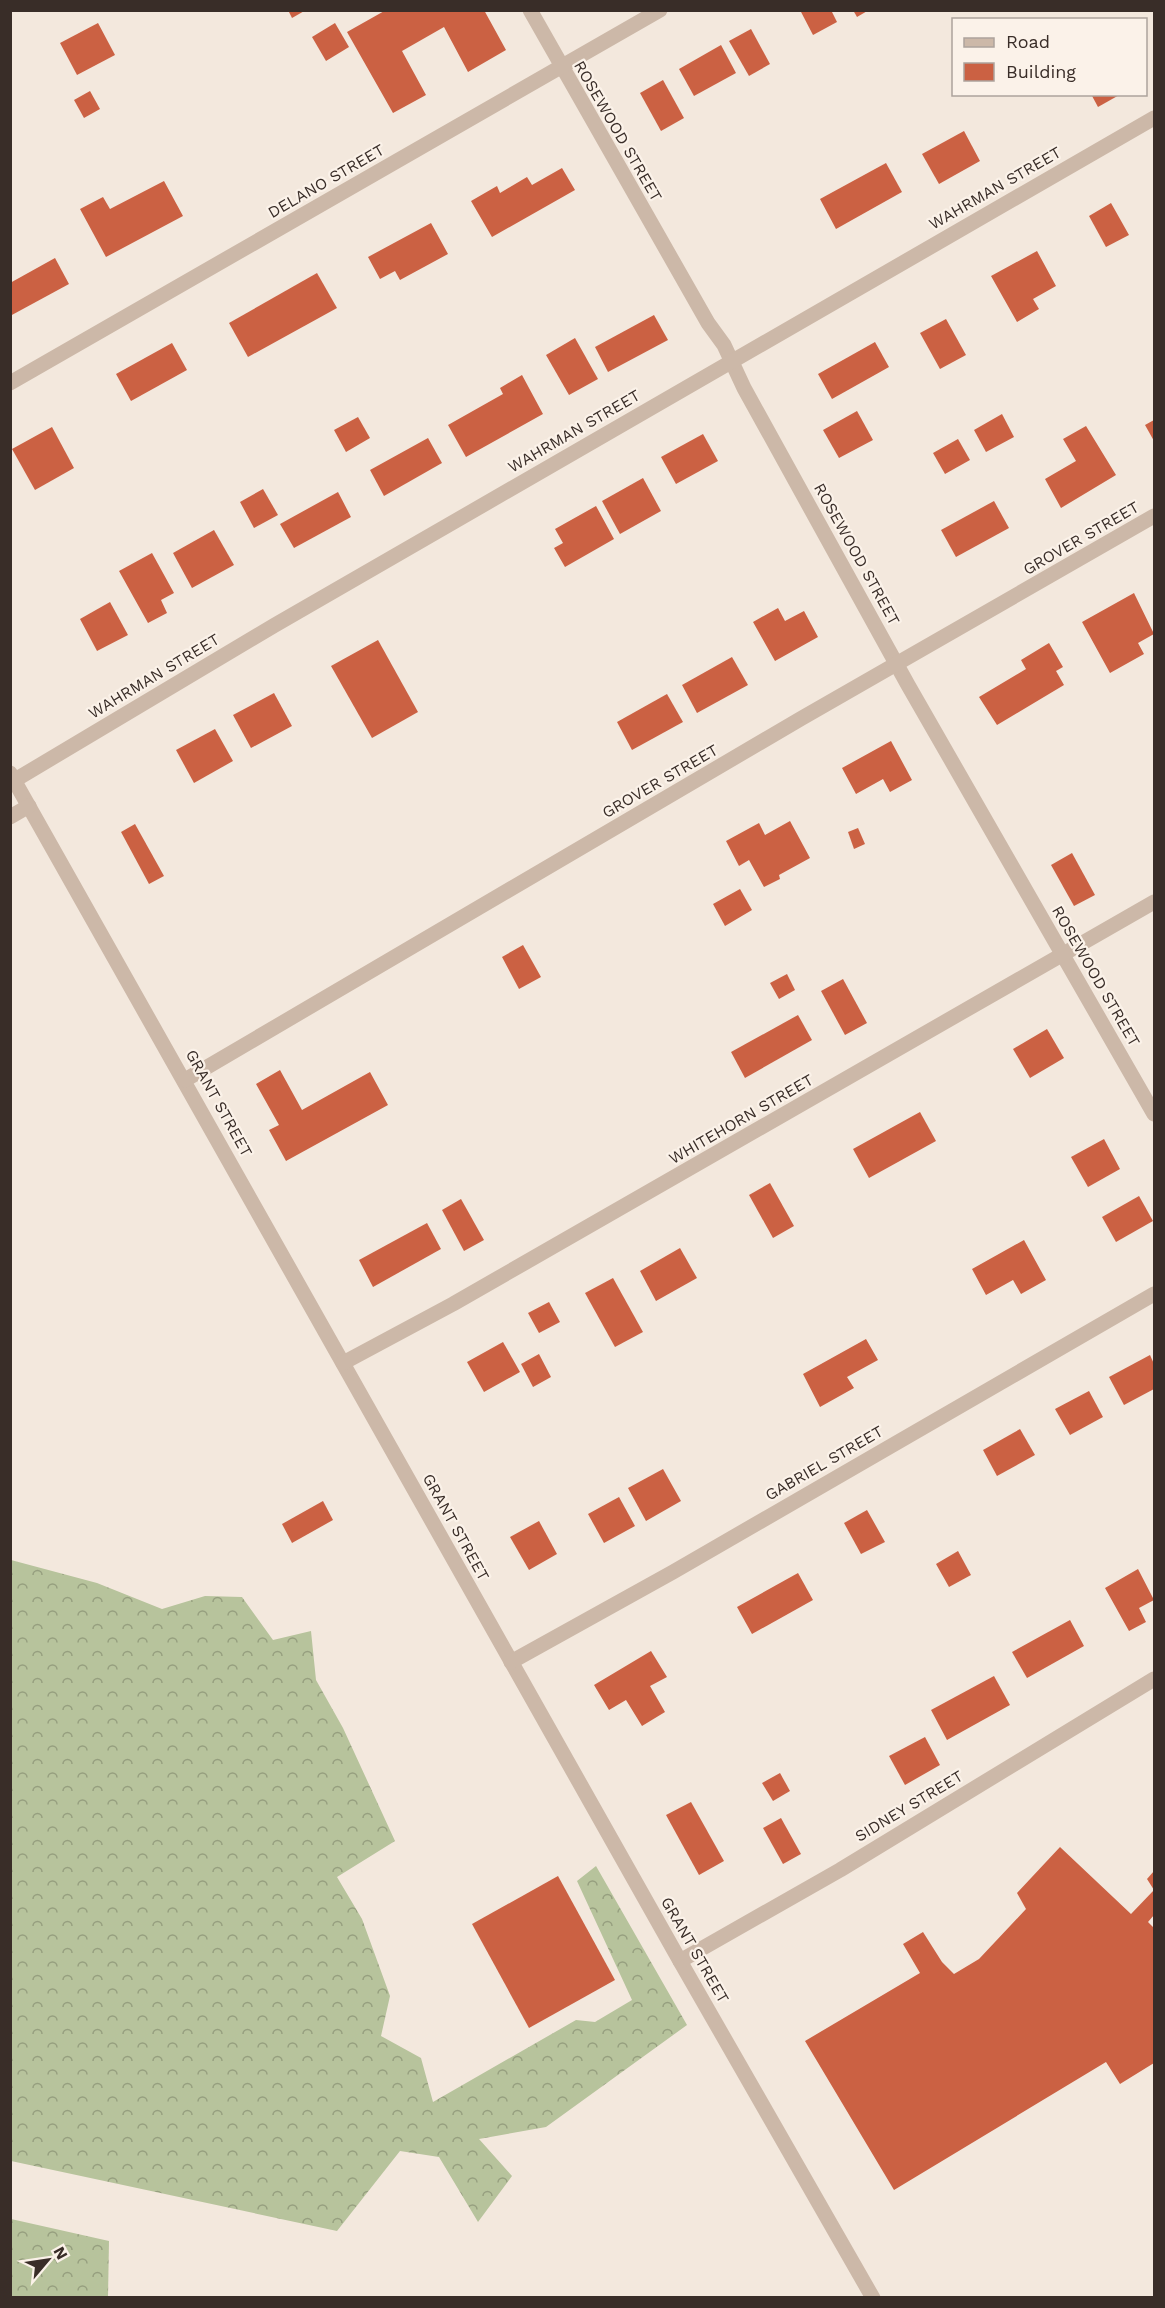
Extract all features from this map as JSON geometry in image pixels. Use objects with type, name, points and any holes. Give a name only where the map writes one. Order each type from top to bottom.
[{"type":"street","name":"ROSEWOOD STREET","points":[[530,10],[731,361],[897,664],[1155,1114]]},
{"type":"street","name":"DELANO STREET","points":[[10,383],[660,10]]},
{"type":"street","name":"WAHRMAN STREET","points":[[13,777],[1155,118]]},
{"type":"street","name":"GROVER STREET","points":[[185,1080],[1155,516]]},
{"type":"street","name":"GRANT STREET","points":[[13,777],[680,1961],[873,2298]]},
{"type":"street","points":[[10,818],[29,806]]},
{"type":"street","name":"WHITEHORN STREET","points":[[343,1363],[463,1298],[1155,902]]},
{"type":"street","name":"GABRIEL STREET","points":[[511,1662],[673,1572],[1155,1294]]},
{"type":"street","name":"SIDNEY STREET","points":[[680,1961],[840,1870],[1155,1679]]},
{"type":"green space","points":[[11,1560],[97,1583],[162,1609],[205,1596],[242,1597],[273,1640],[311,1631],[316,1680],[343,1728],[395,1841],[337,1877],[362,1919],[390,1996],[381,2036],[421,2058],[433,2102],[576,2020],[595,2022],[632,2000],[577,1881],[596,1866],[687,2025],[546,2127],[479,2139],[512,2176],[478,2222],[439,2157],[400,2151],[337,2231],[11,2161]]},
{"type":"green space","points":[[11,2219],[109,2241],[108,2297],[11,2297]]},
{"type":"building","points":[[288,10],[306,10],[292,18]]},
{"type":"building","points":[[386,10],[484,10],[506,50],[468,72],[444,27],[402,51],[426,95],[393,113],[347,32]]},
{"type":"building","points":[[800,10],[831,10],[837,22],[813,35]]},
{"type":"building","points":[[853,10],[869,10],[857,17]]},
{"type":"building","points":[[98,23],[115,55],[77,75],[60,43]]},
{"type":"building","points":[[335,23],[349,47],[326,61],[312,37]]},
{"type":"building","points":[[751,29],[770,64],[749,76],[729,41]]},
{"type":"building","points":[[721,45],[736,73],[694,96],[679,69]]},
{"type":"building","points":[[663,80],[684,118],[661,131],[640,93]]},
{"type":"building","points":[[90,91],[100,109],[84,118],[74,100]]},
{"type":"building","points":[[1092,96],[1117,96],[1098,107]]},
{"type":"building","points":[[964,131],[980,161],[939,184],[922,154]]},
{"type":"building","points":[[886,163],[902,192],[836,229],[820,199]]},
{"type":"building","points":[[562,168],[575,190],[492,237],[471,201],[497,186],[500,193],[527,177],[532,185]]},
{"type":"building","points":[[164,181],[183,216],[106,257],[80,209],[103,197],[110,209]]},
{"type":"building","points":[[1111,203],[1129,235],[1106,247],[1089,216]]},
{"type":"building","points":[[431,223],[448,254],[400,280],[395,271],[380,279],[368,257]]},
{"type":"building","points":[[1037,251],[1056,286],[1033,299],[1039,309],[1017,322],[991,276]]},
{"type":"building","points":[[55,258],[69,284],[10,316],[10,283]]},
{"type":"building","points":[[317,273],[337,308],[248,357],[229,323]]},
{"type":"building","points":[[654,315],[668,340],[608,372],[595,347]]},
{"type":"building","points":[[946,319],[966,355],[940,369],[920,333]]},
{"type":"building","points":[[575,338],[598,379],[569,395],[546,355]]},
{"type":"building","points":[[875,342],[889,367],[832,399],[818,374]]},
{"type":"building","points":[[172,343],[187,370],[131,401],[116,374]]},
{"type":"building","points":[[522,375],[543,414],[466,457],[448,425],[503,394],[500,388]]},
{"type":"building","points":[[857,411],[873,440],[839,458],[823,430]]},
{"type":"building","points":[[1002,414],[1014,437],[986,452],[974,430]]},
{"type":"building","points":[[358,417],[370,438],[346,452],[334,430]]},
{"type":"building","points":[[1154,420],[1154,441],[1145,425]]},
{"type":"building","points":[[1086,426],[1116,475],[1061,508],[1045,479],[1076,461],[1063,439]]},
{"type":"building","points":[[52,427],[74,468],[35,490],[12,449]]},
{"type":"building","points":[[703,434],[718,461],[676,484],[661,457]]},
{"type":"building","points":[[428,438],[442,463],[384,496],[370,470]]},
{"type":"building","points":[[958,439],[970,460],[945,474],[933,453]]},
{"type":"building","points":[[643,478],[661,511],[620,534],[602,501]]},
{"type":"building","points":[[263,489],[278,515],[254,528],[240,502]]},
{"type":"building","points":[[338,492],[351,517],[294,548],[280,524]]},
{"type":"building","points":[[994,501],[1009,528],[956,557],[941,530]]},
{"type":"building","points":[[596,506],[614,539],[565,567],[554,548],[563,543],[555,529]]},
{"type":"building","points":[[214,530],[234,565],[192,588],[173,553]]},
{"type":"building","points":[[152,553],[174,593],[161,600],[167,613],[148,623],[119,571]]},
{"type":"building","points":[[1134,593],[1154,634],[1138,643],[1144,654],[1110,673],[1082,622]]},
{"type":"building","points":[[110,602],[128,635],[97,651],[80,619]]},
{"type":"building","points":[[778,608],[785,621],[804,611],[818,637],[775,661],[753,622]]},
{"type":"building","points":[[378,640],[418,712],[372,738],[331,666]]},
{"type":"building","points":[[1049,643],[1063,667],[1056,671],[1064,685],[997,725],[979,697],[1026,669],[1021,660]]},
{"type":"building","points":[[732,657],[748,685],[697,713],[682,685]]},
{"type":"building","points":[[274,693],[292,726],[251,748],[233,715]]},
{"type":"building","points":[[667,694],[683,722],[632,750],[617,722]]},
{"type":"building","points":[[215,729],[233,761],[194,783],[176,750]]},
{"type":"building","points":[[891,741],[912,780],[890,792],[883,779],[856,794],[842,768]]},
{"type":"building","points":[[790,821],[810,858],[779,875],[780,879],[764,887],[749,860],[739,866],[726,841],[759,823],[765,835]]},
{"type":"building","points":[[135,824],[164,876],[149,884],[121,832]]},
{"type":"building","points":[[858,828],[865,844],[854,849],[848,832]]},
{"type":"building","points":[[1072,853],[1095,895],[1074,906],[1051,865]]},
{"type":"building","points":[[740,889],[752,910],[725,926],[713,904]]},
{"type":"building","points":[[523,945],[541,977],[519,989],[502,957]]},
{"type":"building","points":[[787,974],[795,990],[779,999],[770,983]]},
{"type":"building","points":[[843,979],[867,1023],[845,1035],[821,991]]},
{"type":"building","points":[[798,1015],[812,1040],[745,1078],[731,1052]]},
{"type":"building","points":[[1047,1029],[1064,1058],[1030,1078],[1013,1049]]},
{"type":"building","points":[[280,1070],[302,1110],[370,1072],[388,1105],[286,1161],[269,1130],[279,1125],[256,1084]]},
{"type":"building","points":[[920,1112],[936,1141],[869,1178],[853,1149]]},
{"type":"building","points":[[1104,1139],[1120,1169],[1088,1187],[1071,1157]]},
{"type":"building","points":[[770,1183],[794,1226],[773,1238],[749,1195]]},
{"type":"building","points":[[1139,1196],[1153,1221],[1116,1242],[1102,1217]]},
{"type":"building","points":[[461,1199],[484,1240],[464,1251],[442,1210]]},
{"type":"building","points":[[427,1223],[441,1249],[373,1287],[359,1260]]},
{"type":"building","points":[[1024,1240],[1046,1280],[1021,1294],[1013,1280],[986,1295],[972,1269]]},
{"type":"building","points":[[680,1248],[697,1278],[656,1301],[640,1271]]},
{"type":"building","points":[[613,1278],[643,1332],[615,1347],[585,1293]]},
{"type":"building","points":[[549,1302],[560,1322],[539,1333],[528,1313]]},
{"type":"building","points":[[866,1339],[878,1360],[847,1377],[854,1388],[820,1407],[803,1374]]},
{"type":"building","points":[[503,1342],[520,1372],[484,1392],[467,1362]]},
{"type":"building","points":[[539,1354],[551,1377],[533,1387],[521,1364]]},
{"type":"building","points":[[1150,1355],[1154,1364],[1154,1389],[1124,1405],[1109,1377]]},
{"type":"building","points":[[1089,1391],[1103,1417],[1070,1435],[1055,1409]]},
{"type":"building","points":[[1020,1429],[1035,1455],[997,1476],[983,1450]]},
{"type":"building","points":[[663,1469],[681,1501],[646,1521],[628,1488]]},
{"type":"building","points":[[619,1497],[635,1526],[604,1543],[588,1514]]},
{"type":"building","points":[[323,1501],[333,1520],[292,1543],[282,1524]]},
{"type":"building","points":[[867,1510],[885,1542],[861,1554],[844,1523]]},
{"type":"building","points":[[539,1521],[557,1554],[529,1570],[510,1537]]},
{"type":"building","points":[[958,1551],[971,1575],[949,1587],[936,1564]]},
{"type":"building","points":[[1138,1569],[1154,1600],[1139,1608],[1146,1622],[1129,1631],[1105,1588]]},
{"type":"building","points":[[798,1573],[813,1600],[752,1634],[737,1607]]},
{"type":"building","points":[[1070,1620],[1084,1646],[1027,1678],[1012,1652]]},
{"type":"building","points":[[651,1651],[667,1677],[650,1686],[665,1712],[642,1726],[626,1700],[609,1710],[594,1685]]},
{"type":"building","points":[[994,1676],[1010,1705],[947,1740],[931,1710]]},
{"type":"building","points":[[925,1737],[940,1765],[905,1785],[889,1756]]},
{"type":"building","points":[[780,1773],[790,1791],[773,1801],[762,1783]]},
{"type":"building","points":[[691,1802],[724,1861],[699,1875],[666,1815]]},
{"type":"building","points":[[781,1818],[801,1854],[783,1864],[763,1828]]},
{"type":"building","points":[[1060,1847],[1131,1914],[1154,1890],[1154,1915],[1148,1922],[1154,1928],[1154,2063],[1120,2084],[1106,2062],[894,2190],[805,2041],[920,1973],[903,1944],[923,1932],[942,1962],[954,1974],[979,1959],[1026,1909],[1017,1893]]},
{"type":"building","points":[[1154,1871],[1154,1890],[1147,1879]]},
{"type":"building","points":[[558,1876],[615,1980],[529,2028],[472,1924]]}]
